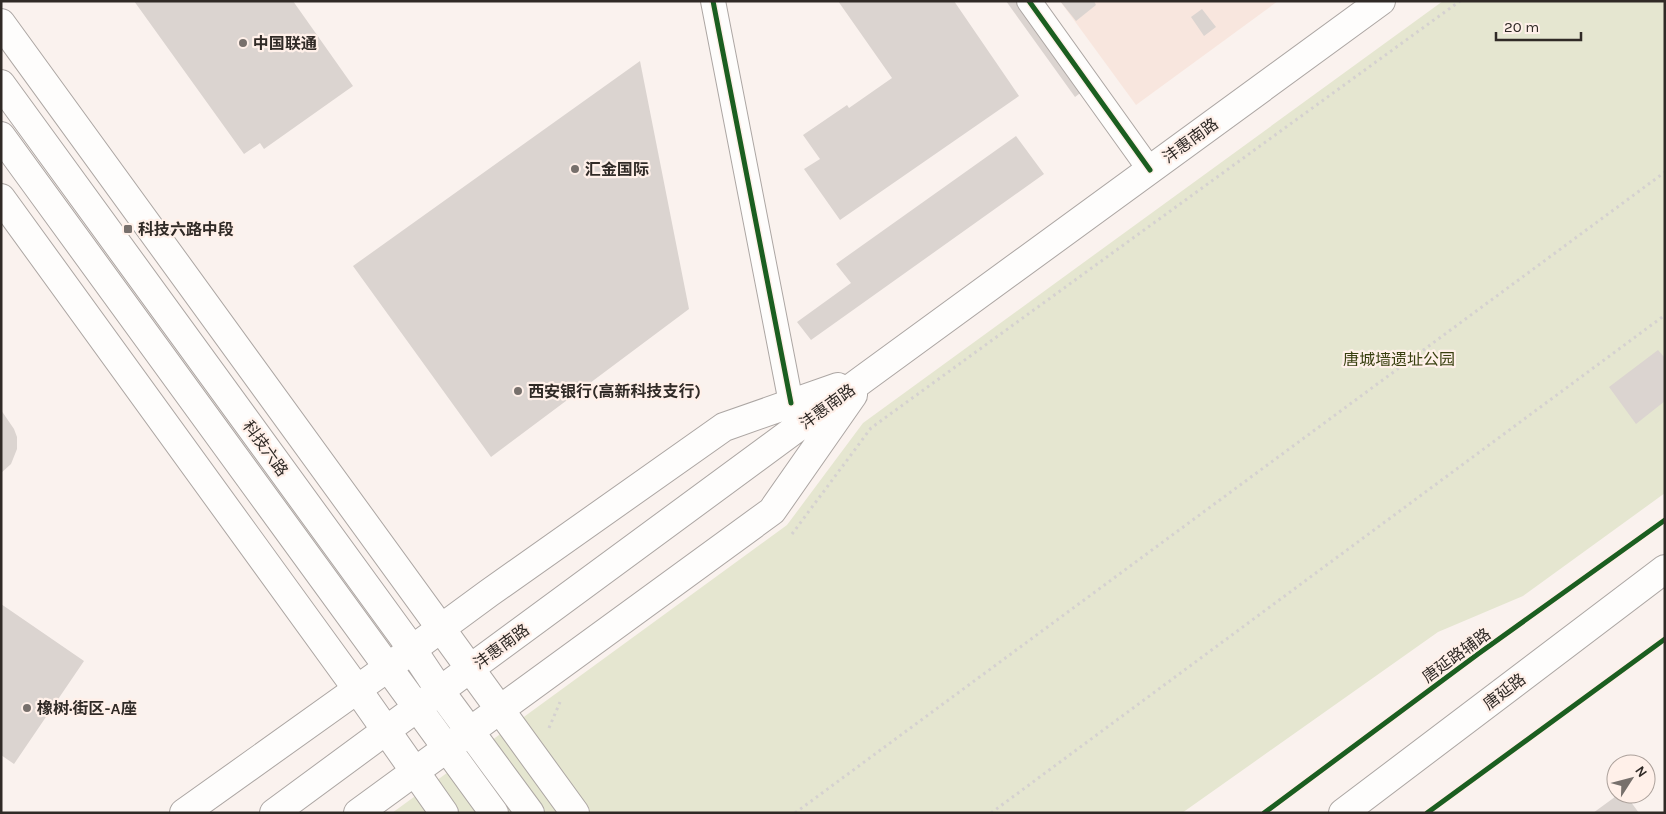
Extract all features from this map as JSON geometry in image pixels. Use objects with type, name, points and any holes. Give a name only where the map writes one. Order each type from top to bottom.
[{"type":"main road","name":"沣惠南路","points":[[274,813],[1381,1]]},
{"type":"main road","points":[[1,23],[442,627],[575,813]]},
{"type":"main road","name":"科技六路","points":[[1,84],[530,813]]},
{"type":"main road","name":"科技六路","points":[[1,136],[494,813]]},
{"type":"main road","points":[[1,198],[357,689],[444,813]]},
{"type":"main road","points":[[184,813],[724,427],[866,377]]},
{"type":"main road","points":[[358,813],[772,511],[866,377]]},
{"type":"main road","name":"唐延路","points":[[1343,813],[1665,569]]},
{"type":"street","points":[[713,1],[791,404]]},
{"type":"street","points":[[1029,1],[1150,170]]},
{"type":"path","points":[[787,538],[795,532],[871,428],[1460,1]]},
{"type":"path","points":[[795,813],[1665,172]]},
{"type":"path","points":[[991,813],[1665,315]]},
{"type":"path","points":[[547,732],[560,701]]},
{"type":"shaded area","points":[[1060,1],[1278,1],[1136,105]]},
{"type":"green space","name":"唐城墙遗址公园","points":[[1443,1],[1665,1],[1665,493],[1523,596],[1438,632],[1182,813],[392,813],[787,525],[863,423]]},
{"type":"building","name":"中国联通","points":[[134,1],[293,1],[353,86],[264,149],[260,143],[244,154]]},
{"type":"building","points":[[838,1],[954,1],[1019,96],[840,220],[804,169],[820,159],[803,135],[847,105],[849,108],[892,78]]},
{"type":"building","points":[[1006,1],[1032,1],[1092,84],[1075,97]]},
{"type":"building","points":[[1060,1],[1094,1],[1096,5],[1076,21]]},
{"type":"building","points":[[1202,9],[1216,27],[1204,36],[1191,17]]},
{"type":"building","name":"汇金国际","points":[[640,61],[689,309],[491,457],[353,266]]},
{"type":"building","points":[[1016,136],[1044,174],[811,340],[797,322],[851,283],[836,264]]},
{"type":"building","points":[[1658,350],[1665,358],[1665,401],[1636,424],[1609,387]]},
{"type":"building","points":[[1,410],[14,429],[17,437],[17,449],[11,464],[1,473]]},
{"type":"building","name":"橡树·街区-A座","points":[[1,604],[84,661],[14,764],[1,755]]},
{"type":"building","points":[[1606,804],[1632,804],[1639,813],[1593,813]]},
{"type":"cycle path","points":[[713,1],[791,403]]},
{"type":"cycle path","points":[[1029,1],[1150,170]]},
{"type":"cycle path","name":"唐延路辅路","points":[[1264,813],[1478,654],[1665,520]]},
{"type":"cycle path","points":[[1427,813],[1665,639]]},
{"type":"place","name":"中国联通","points":[[243,43]]},
{"type":"place","name":"汇金国际","points":[[575,169]]},
{"type":"place","name":"科技六路中段","points":[[128,229]]},
{"type":"place","name":"西安银行(高新科技支行)","points":[[518,391]]},
{"type":"place","name":"橡树·街区-A座","points":[[27,708]]}]
